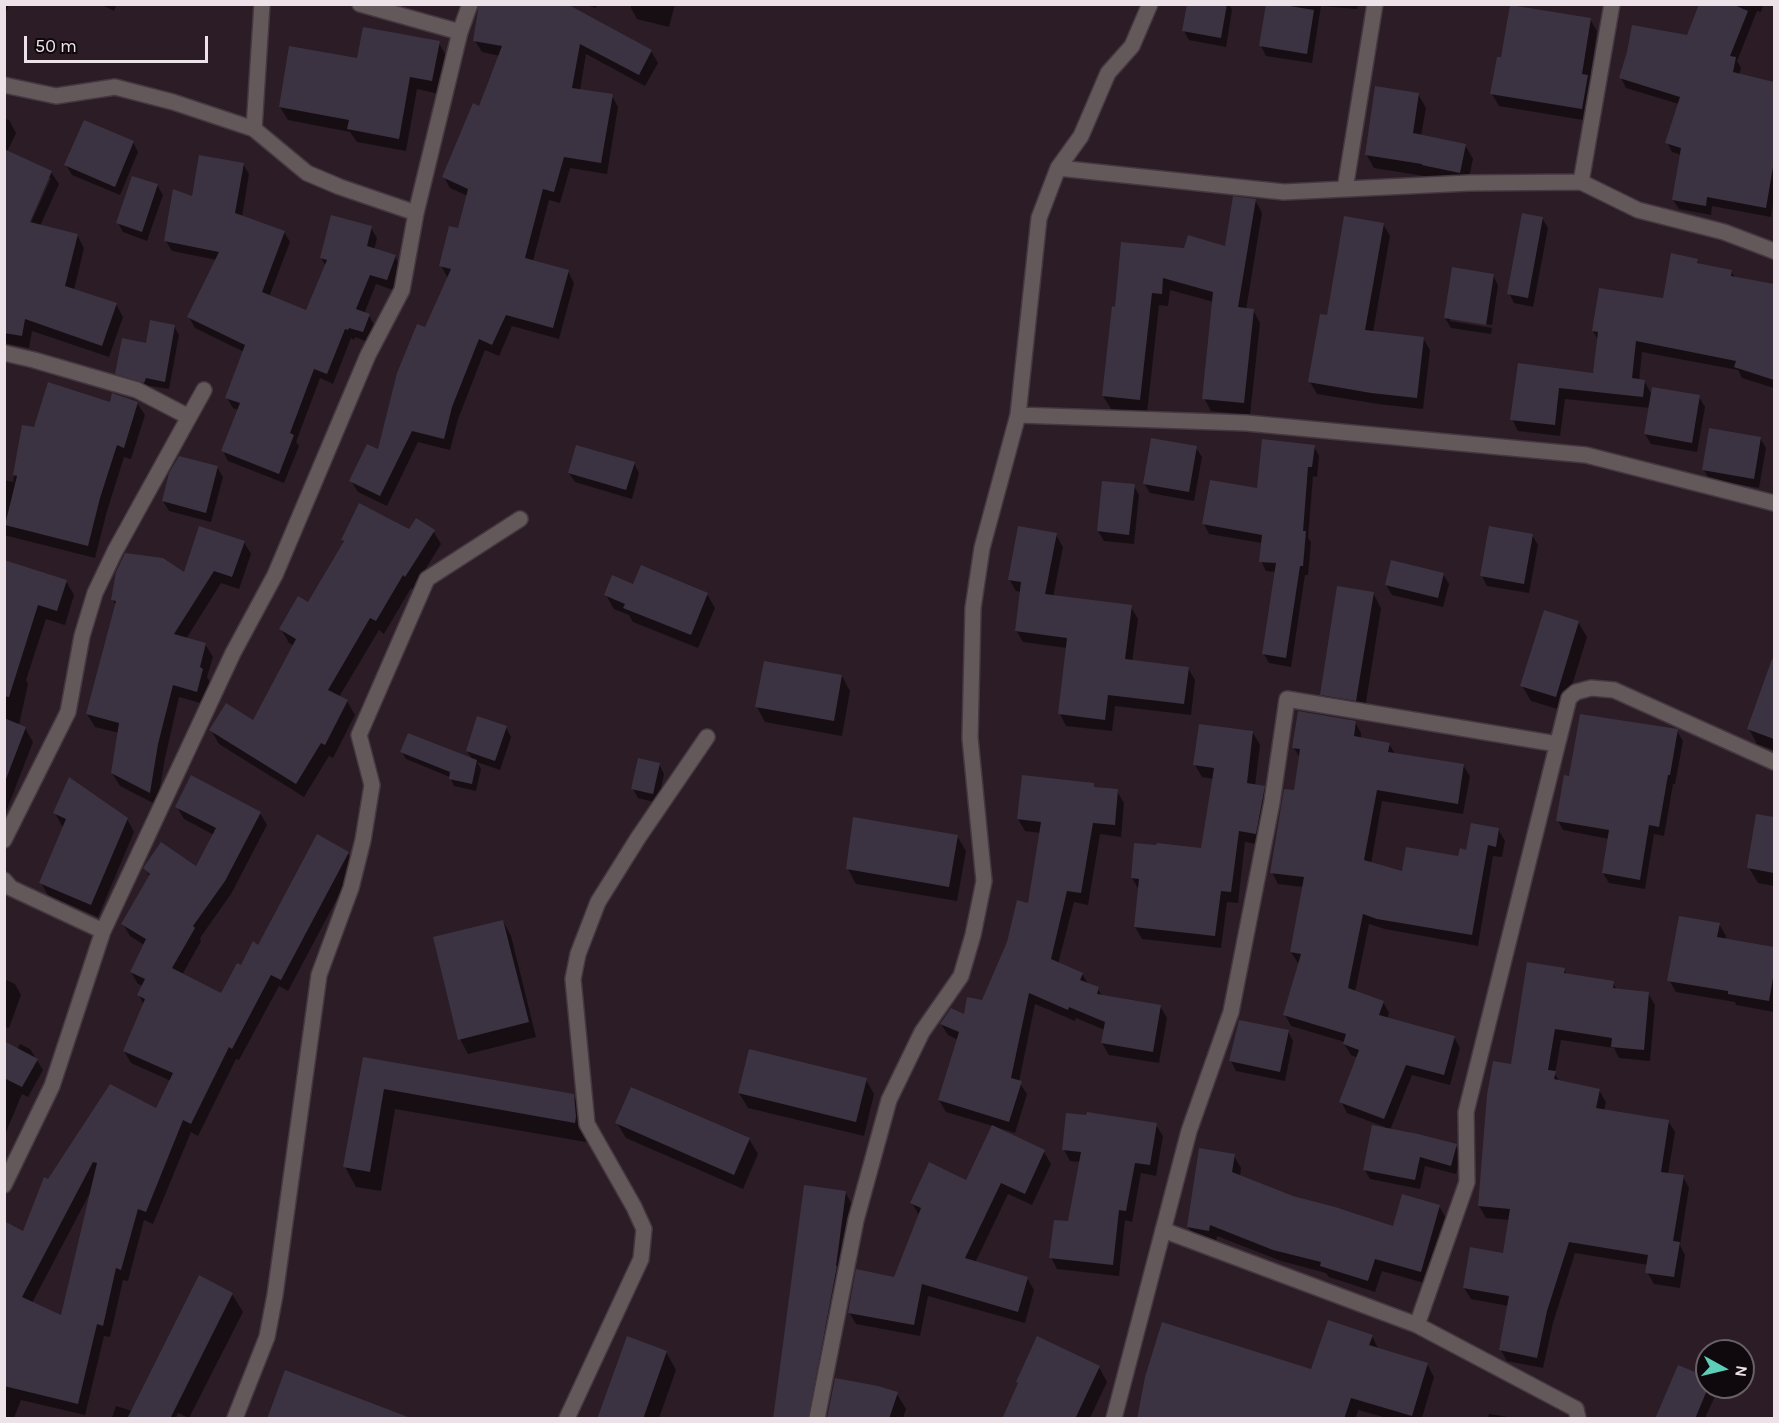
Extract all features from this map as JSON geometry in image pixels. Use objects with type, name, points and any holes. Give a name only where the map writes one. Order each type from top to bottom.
[{"type":"street","points":[[255,129],[262,4]]},
{"type":"street","points":[[360,4],[460,32]]},
{"type":"street","points":[[4,1185],[52,1086],[104,931],[233,654],[275,575],[368,355],[402,290],[416,213],[460,32],[470,4]]},
{"type":"street","points":[[817,1419],[856,1220],[889,1100],[922,1032],[961,976],[973,935],[984,881],[970,738],[973,608],[982,548],[1018,415],[1039,218],[1058,168],[1081,136],[1108,73],[1132,46],[1150,4]]},
{"type":"street","points":[[1345,189],[1375,4]]},
{"type":"street","points":[[1581,182],[1612,4]]},
{"type":"street","points":[[4,85],[56,96],[115,87],[173,102],[255,129],[307,173],[416,213]]},
{"type":"street","points":[[1058,168],[1284,192],[1469,183],[1581,182],[1638,210],[1724,232],[1774,250]]},
{"type":"street","points":[[4,353],[137,390],[189,417]]},
{"type":"street","points":[[4,840],[68,712],[82,636],[95,593],[115,551],[204,390]]},
{"type":"street","points":[[1018,415],[1246,423],[1586,454],[1774,503]]},
{"type":"street","points":[[235,1419],[267,1337],[275,1295],[319,975],[351,888],[363,840],[372,785],[359,735],[427,579],[520,519]]},
{"type":"street","points":[[1417,1325],[1467,1182],[1466,1112],[1569,698],[1576,692],[1591,688],[1614,690],[1774,762]]},
{"type":"street","points":[[1114,1419],[1190,1131],[1231,1012],[1272,802],[1287,699],[1557,744]]},
{"type":"street","points":[[567,1419],[641,1260],[644,1229],[587,1124],[573,979],[578,954],[598,902],[707,736]]},
{"type":"street","points":[[4,880],[11,888],[104,931]]},
{"type":"street","points":[[1163,1230],[1417,1325],[1576,1409],[1578,1419]]},
{"type":"building","points":[[479,4],[567,4],[652,50],[639,75],[580,44],[572,88],[613,94],[601,163],[564,157],[554,192],[543,189],[525,258],[569,270],[553,328],[506,315],[492,345],[479,339],[452,407],[444,439],[412,431],[380,496],[349,481],[367,444],[378,449],[397,373],[417,324],[425,327],[451,269],[439,266],[449,226],[458,228],[468,189],[442,177],[473,103],[479,106],[502,46],[473,41]]},
{"type":"building","points":[[1187,4],[1227,4],[1221,38],[1182,31]]},
{"type":"building","points":[[1266,4],[1314,10],[1307,54],[1259,46]]},
{"type":"building","points":[[1699,4],[1732,4],[1748,11],[1730,56],[1736,57],[1733,72],[1774,82],[1774,161],[1766,208],[1707,197],[1706,206],[1672,200],[1681,148],[1665,143],[1680,97],[1619,78],[1632,25],[1687,35]]},
{"type":"building","points":[[1510,5],[1591,18],[1582,74],[1588,75],[1582,109],[1490,94],[1497,57],[1501,57]]},
{"type":"building","points":[[363,27],[440,41],[432,81],[410,77],[399,139],[347,129],[349,120],[279,107],[289,46],[357,58]]},
{"type":"building","points":[[1375,86],[1419,93],[1413,133],[1466,144],[1460,173],[1365,155]]},
{"type":"building","points":[[84,120],[134,141],[115,187],[64,165]]},
{"type":"building","points":[[4,149],[52,171],[30,222],[78,234],[65,286],[117,303],[102,346],[25,319],[22,336],[4,333]]},
{"type":"building","points":[[199,155],[244,163],[235,213],[285,231],[262,292],[306,310],[327,260],[320,258],[331,215],[372,226],[367,246],[396,255],[387,280],[370,275],[356,309],[370,314],[363,332],[345,329],[327,374],[314,369],[290,433],[294,435],[279,474],[221,451],[240,403],[225,398],[245,345],[187,317],[219,252],[164,241],[173,189],[192,196]]},
{"type":"building","points":[[132,176],[158,184],[142,232],[116,223]]},
{"type":"building","points":[[1233,196],[1256,199],[1238,307],[1254,309],[1244,403],[1202,399],[1213,292],[1163,278],[1162,294],[1152,293],[1140,400],[1102,396],[1112,306],[1115,307],[1121,242],[1184,248],[1188,235],[1225,246]]},
{"type":"building","points":[[1522,213],[1543,217],[1528,298],[1507,294]]},
{"type":"building","points":[[1344,216],[1384,223],[1365,330],[1424,337],[1417,398],[1308,382],[1320,314],[1327,315]]},
{"type":"building","points":[[1671,253],[1698,259],[1697,263],[1732,270],[1731,276],[1774,284],[1774,380],[1734,367],[1736,361],[1636,341],[1632,378],[1645,380],[1643,397],[1559,388],[1555,425],[1510,420],[1518,363],[1593,373],[1598,332],[1592,331],[1599,288],[1663,298]]},
{"type":"building","points":[[1452,267],[1494,274],[1486,325],[1444,318]]},
{"type":"building","points":[[150,320],[175,325],[165,382],[146,378],[144,383],[115,374],[122,338],[146,343]]},
{"type":"building","points":[[48,382],[110,402],[112,393],[138,402],[124,448],[117,445],[88,546],[5,525],[17,476],[13,475],[22,425],[34,427]]},
{"type":"building","points":[[1652,387],[1700,395],[1692,443],[1644,434]]},
{"type":"building","points":[[1709,428],[1761,437],[1754,479],[1702,470]]},
{"type":"building","points":[[1151,438],[1197,446],[1189,492],[1143,484]]},
{"type":"building","points":[[1262,439],[1315,445],[1312,467],[1308,467],[1303,566],[1300,566],[1286,658],[1262,654],[1276,563],[1259,562],[1262,535],[1202,524],[1210,480],[1257,488]]},
{"type":"building","points":[[576,445],[635,462],[626,490],[568,473]]},
{"type":"building","points":[[179,456],[218,466],[206,513],[162,501],[169,473]]},
{"type":"building","points":[[1102,481],[1135,484],[1129,535],[1097,531]]},
{"type":"building","points":[[359,503],[409,529],[416,518],[435,530],[405,577],[403,575],[376,621],[370,618],[328,690],[348,700],[325,745],[321,743],[296,784],[209,730],[226,703],[253,720],[296,639],[279,629],[298,596],[308,602],[344,541],[341,540]]},
{"type":"building","points":[[199,526],[245,541],[232,577],[214,571],[174,634],[206,643],[200,667],[203,669],[197,692],[173,685],[158,744],[150,793],[111,773],[119,723],[86,714],[116,601],[111,600],[116,572],[125,553],[163,558],[184,572]]},
{"type":"building","points":[[1018,526],[1057,533],[1045,594],[1132,605],[1125,659],[1189,667],[1184,704],[1108,695],[1105,720],[1058,714],[1067,638],[1015,631],[1021,582],[1008,580]]},
{"type":"building","points":[[1489,526],[1533,534],[1524,584],[1480,576]]},
{"type":"building","points":[[4,560],[67,580],[57,611],[38,605],[9,697],[4,696]]},
{"type":"building","points":[[1391,560],[1444,573],[1438,598],[1385,585]]},
{"type":"building","points":[[641,565],[708,593],[691,635],[623,608],[625,604],[604,595],[612,575],[633,584]]},
{"type":"building","points":[[1337,586],[1374,592],[1356,701],[1320,695]]},
{"type":"building","points":[[1544,610],[1579,621],[1556,697],[1520,686]]},
{"type":"building","points":[[1772,659],[1774,660],[1774,739],[1747,729]]},
{"type":"building","points":[[764,661],[842,675],[834,721],[755,707]]},
{"type":"building","points":[[1298,711],[1356,721],[1354,736],[1390,743],[1388,752],[1464,764],[1458,804],[1377,790],[1364,860],[1402,871],[1406,847],[1458,856],[1460,848],[1466,850],[1471,823],[1499,828],[1496,847],[1488,845],[1472,935],[1377,919],[1363,914],[1348,988],[1384,1001],[1379,1015],[1455,1036],[1444,1075],[1406,1065],[1384,1119],[1339,1102],[1359,1050],[1343,1044],[1346,1034],[1283,1015],[1301,954],[1290,952],[1304,877],[1270,873],[1284,789],[1294,790],[1300,749],[1292,748]]},
{"type":"building","points":[[1580,714],[1678,729],[1659,827],[1649,825],[1640,880],[1602,873],[1609,830],[1556,821],[1564,775],[1569,776]]},
{"type":"building","points":[[477,716],[507,726],[495,761],[466,751]]},
{"type":"building","points":[[4,718],[26,727],[6,779],[4,779]]},
{"type":"building","points":[[1199,724],[1253,731],[1247,783],[1265,786],[1256,834],[1239,831],[1231,892],[1221,891],[1215,936],[1134,927],[1139,879],[1131,878],[1134,843],[1201,848],[1214,768],[1193,765]]},
{"type":"building","points":[[408,733],[477,760],[472,784],[449,779],[450,772],[400,752]]},
{"type":"building","points":[[638,758],[660,763],[653,794],[631,789]]},
{"type":"building","points":[[191,775],[261,812],[225,881],[193,926],[195,928],[172,968],[221,993],[237,963],[241,965],[253,941],[258,945],[317,834],[349,852],[281,980],[271,975],[232,1049],[229,1047],[191,1124],[183,1120],[146,1212],[138,1209],[121,1270],[116,1268],[103,1326],[97,1324],[78,1404],[4,1386],[4,1221],[23,1231],[44,1177],[48,1179],[110,1084],[156,1108],[173,1073],[123,1051],[145,999],[137,995],[145,979],[130,972],[146,939],[121,924],[150,874],[143,868],[161,842],[196,866],[216,828],[175,807]],"holes":[[[93,1162],[97,1163],[61,1315],[22,1297]]]},
{"type":"building","points":[[1022,775],[1094,783],[1094,787],[1118,789],[1115,825],[1093,823],[1081,893],[1067,891],[1051,959],[1083,973],[1080,980],[1099,987],[1097,994],[1161,1005],[1153,1052],[1101,1043],[1105,1022],[1069,1007],[1068,1010],[1029,993],[1011,1078],[1022,1081],[1009,1122],[938,1100],[959,1032],[940,1024],[951,1008],[964,1014],[967,997],[982,1000],[1007,942],[1017,900],[1028,903],[1041,822],[1017,819]]},
{"type":"building","points":[[69,777],[128,818],[91,905],[39,883],[66,819],[53,813]]},
{"type":"building","points":[[1756,814],[1774,817],[1774,873],[1747,868]]},
{"type":"building","points":[[853,817],[958,835],[949,887],[846,869]]},
{"type":"building","points":[[1679,916],[1720,923],[1717,937],[1774,947],[1774,972],[1769,1001],[1728,994],[1728,991],[1667,981]]},
{"type":"building","points":[[503,920],[529,1022],[458,1040],[433,937]]},
{"type":"building","points":[[1527,962],[1565,968],[1564,973],[1614,981],[1613,988],[1649,992],[1644,1050],[1611,1047],[1612,1038],[1555,1029],[1548,1070],[1556,1071],[1554,1079],[1600,1089],[1596,1108],[1669,1120],[1661,1172],[1684,1175],[1673,1241],[1680,1242],[1674,1277],[1645,1273],[1648,1255],[1569,1242],[1547,1311],[1537,1358],[1499,1350],[1509,1296],[1463,1288],[1470,1247],[1503,1253],[1510,1209],[1478,1206],[1487,1095],[1493,1061],[1511,1064]]},
{"type":"building","points":[[1239,1020],[1289,1030],[1280,1072],[1229,1061]]},
{"type":"building","points":[[4,1041],[38,1059],[22,1087],[4,1078]]},
{"type":"building","points":[[749,1049],[867,1078],[856,1122],[738,1093]]},
{"type":"building","points":[[363,1057],[574,1094],[575,1123],[384,1089],[370,1172],[343,1167]]},
{"type":"building","points":[[631,1087],[750,1138],[734,1175],[615,1123]]},
{"type":"building","points":[[1087,1112],[1157,1123],[1150,1165],[1135,1163],[1126,1211],[1119,1210],[1113,1265],[1049,1258],[1054,1220],[1068,1221],[1081,1152],[1062,1150],[1066,1113],[1086,1115]]},
{"type":"building","points":[[992,1125],[1045,1150],[1025,1194],[1001,1183],[965,1258],[1028,1277],[1018,1312],[922,1284],[914,1325],[848,1313],[856,1269],[894,1277],[921,1208],[910,1203],[929,1162],[966,1180]]},
{"type":"building","points":[[1372,1125],[1457,1144],[1451,1166],[1420,1157],[1415,1180],[1363,1170]]},
{"type":"building","points":[[1199,1148],[1235,1154],[1232,1172],[1293,1196],[1393,1226],[1402,1194],[1440,1205],[1421,1272],[1375,1259],[1368,1281],[1320,1266],[1321,1262],[1273,1250],[1210,1225],[1209,1231],[1187,1227]]},
{"type":"building","points":[[804,1185],[846,1191],[837,1266],[808,1419],[773,1419]]},
{"type":"building","points":[[199,1275],[233,1293],[170,1419],[127,1419]]},
{"type":"building","points":[[1328,1320],[1373,1335],[1369,1345],[1428,1363],[1412,1416],[1351,1398],[1344,1419],[1137,1419],[1145,1377],[1162,1322],[1311,1369]]},
{"type":"building","points":[[627,1336],[667,1351],[643,1419],[597,1419]]},
{"type":"building","points":[[1037,1336],[1100,1366],[1075,1419],[1002,1419]]},
{"type":"building","points":[[1678,1365],[1695,1372],[1695,1399],[1703,1399],[1695,1419],[1655,1419]]},
{"type":"building","points":[[285,1370],[408,1417],[407,1419],[267,1419]]},
{"type":"building","points":[[835,1378],[898,1392],[889,1419],[827,1419]]}]
